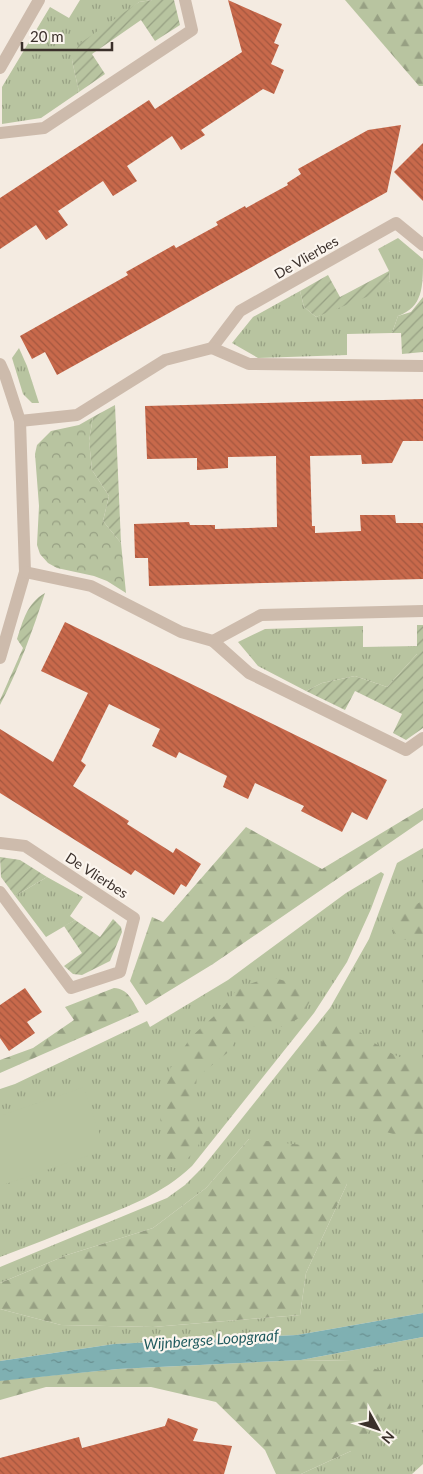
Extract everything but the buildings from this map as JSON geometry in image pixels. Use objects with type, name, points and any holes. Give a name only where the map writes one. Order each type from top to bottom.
[{"type":"street","points":[[0,68],[39,0]]},
{"type":"street","points":[[0,134],[44,128],[192,30],[185,0]]},
{"type":"street","name":"De Vlierbes","points":[[212,348],[240,311],[396,223],[423,245]]},
{"type":"street","points":[[20,421],[77,415],[165,360],[212,348],[249,364],[423,366]]},
{"type":"street","points":[[0,364],[20,421],[25,572],[0,658]]},
{"type":"street","points":[[25,572],[91,586],[180,632],[213,641],[250,673],[406,750],[423,738]]},
{"type":"street","points":[[213,641],[261,615],[423,611]]},
{"type":"street","name":"De Vlierbes","points":[[0,844],[25,846],[134,918],[120,972],[71,988],[0,892]]},
{"type":"green space","points":[[80,0],[152,0],[139,2],[72,60],[79,92],[41,118],[2,124],[2,87],[50,7],[69,18]]},
{"type":"green space","points":[[174,0],[180,25],[155,41],[141,20],[92,54],[105,74],[79,92],[72,60],[79,44],[139,2]]},
{"type":"green space","points":[[345,0],[423,0],[423,86],[419,86]]},
{"type":"green space","points":[[398,238],[423,259],[423,278],[417,301],[406,312],[398,316],[392,333],[347,334],[347,355],[258,358],[232,343],[253,317],[300,291],[304,307],[316,317],[390,281],[389,271],[378,249]]},
{"type":"green space","points":[[389,271],[390,281],[369,296],[316,317],[304,307],[300,291],[328,275],[340,297]]},
{"type":"green space","points":[[423,297],[423,352],[402,354],[401,333],[392,333],[398,316],[411,312]]},
{"type":"green space","points":[[19,348],[39,403],[32,403],[23,394],[12,358]]},
{"type":"green space","points":[[115,405],[121,543],[103,521],[109,496],[92,470],[89,441],[93,417]]},
{"type":"green space","points":[[93,417],[89,441],[92,470],[109,496],[103,521],[121,543],[126,593],[107,581],[94,576],[57,568],[48,563],[40,554],[37,545],[39,506],[35,454],[37,445],[51,431],[79,425]]},
{"type":"green space","points":[[45,593],[25,650],[0,705],[0,700],[23,648],[17,639],[24,619],[34,602]]},
{"type":"green space","points":[[417,625],[423,625],[423,728],[406,740],[393,733],[402,714],[355,691],[345,710],[306,691],[322,683],[355,676],[387,687],[417,654]]},
{"type":"green space","points":[[363,626],[363,647],[417,646],[417,654],[387,687],[355,676],[322,683],[306,691],[258,666],[238,642],[265,629]]},
{"type":"green space","points":[[423,808],[423,820],[213,964],[146,1005],[130,981],[152,917],[163,922],[246,827],[322,869]]},
{"type":"green space","points":[[423,848],[423,1313],[297,1335],[114,1344],[0,1361],[0,1309],[61,1325],[153,1327],[300,1315],[306,1273],[347,1184],[249,1139],[206,1188],[153,1228],[67,1255],[0,1283],[0,1267],[167,1198],[185,1185],[203,1167],[330,1008],[369,939],[397,863]]},
{"type":"green space","points":[[0,857],[20,860],[47,877],[15,896],[1,877]]},
{"type":"green space","points":[[381,872],[384,874],[371,909],[347,962],[314,1013],[192,1166],[181,1176],[144,1199],[0,1257],[0,1089],[15,1084],[147,1021],[150,1027],[228,980],[346,893]]},
{"type":"green space","points":[[47,877],[83,897],[70,916],[75,920],[46,937],[15,896]]},
{"type":"green space","points":[[423,900],[423,943],[396,938],[392,926],[402,914]]},
{"type":"green space","points":[[113,919],[121,927],[122,932],[110,961],[82,975],[73,974],[64,966],[82,953],[64,926],[75,920],[100,937]]},
{"type":"green space","points":[[270,977],[305,986],[314,994],[301,1017],[283,1027],[247,1026],[237,1033],[231,1050],[197,1077],[193,1110],[203,1134],[196,1151],[176,1168],[166,1166],[160,1116],[170,1069],[191,1037],[222,1009],[238,988]]},
{"type":"green space","points":[[114,988],[123,990],[132,999],[139,1012],[0,1073],[0,1060],[33,1048],[74,1020],[65,1007]]},
{"type":"green space","points":[[348,1022],[374,1043],[392,1054],[423,1063],[423,1141],[413,1140],[363,1125],[333,1096],[316,1067],[323,1039],[335,1023]]},
{"type":"green space","points":[[84,1087],[105,1150],[0,1186],[0,1116]]},
{"type":"green space","points":[[249,1139],[328,1148],[343,1156],[347,1184],[306,1273],[300,1315],[153,1327],[61,1325],[0,1309],[0,1283],[67,1255],[153,1228],[206,1188]]},
{"type":"green space","points":[[423,1337],[423,1464],[412,1474],[301,1474],[351,1451],[351,1361],[301,1360]]},
{"type":"green space","points":[[301,1360],[351,1361],[385,1372],[391,1408],[351,1451],[301,1474],[276,1474],[265,1450],[216,1402],[151,1387],[46,1387],[0,1400],[0,1381],[5,1380],[118,1369]]},
{"type":"water","points":[[423,1313],[423,1337],[301,1360],[118,1369],[0,1381],[0,1361],[114,1344],[297,1335]]},
{"type":"water label","name":"Wijnbergse Loopgraaf","points":[[211,1339]]}]
